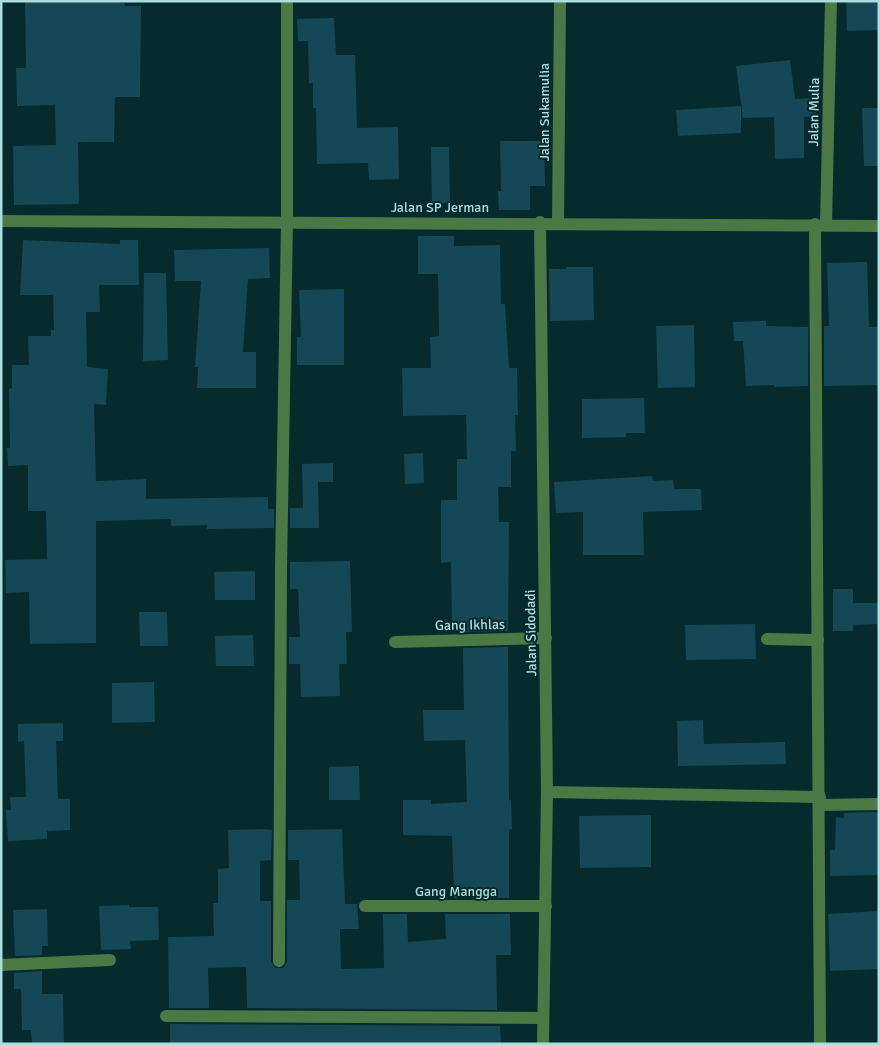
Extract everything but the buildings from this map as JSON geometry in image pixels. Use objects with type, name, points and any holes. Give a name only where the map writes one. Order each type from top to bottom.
[{"type":"street","points":[[280,961],[281,568],[287,221],[288,1]]},
{"type":"street","name":"Jalan Sukamulia","points":[[558,222],[560,1]]},
{"type":"street","name":"Jalan Mulia","points":[[820,1044],[818,640],[821,224],[831,1]]},
{"type":"street","name":"Jalan SP Jerman","points":[[1,221],[558,222],[879,226]]},
{"type":"street","name":"Jalan Sidodadi","points":[[540,222],[547,792],[543,1044]]},
{"type":"street","name":"Gang Ikhlas","points":[[395,642],[546,638]]},
{"type":"street","points":[[767,639],[818,640]]},
{"type":"street","points":[[547,792],[879,804]]},
{"type":"street","name":"Gang Mangga","points":[[365,906],[546,906]]},
{"type":"street","points":[[1,965],[110,960]]},
{"type":"street","points":[[166,1016],[543,1018]]}]
